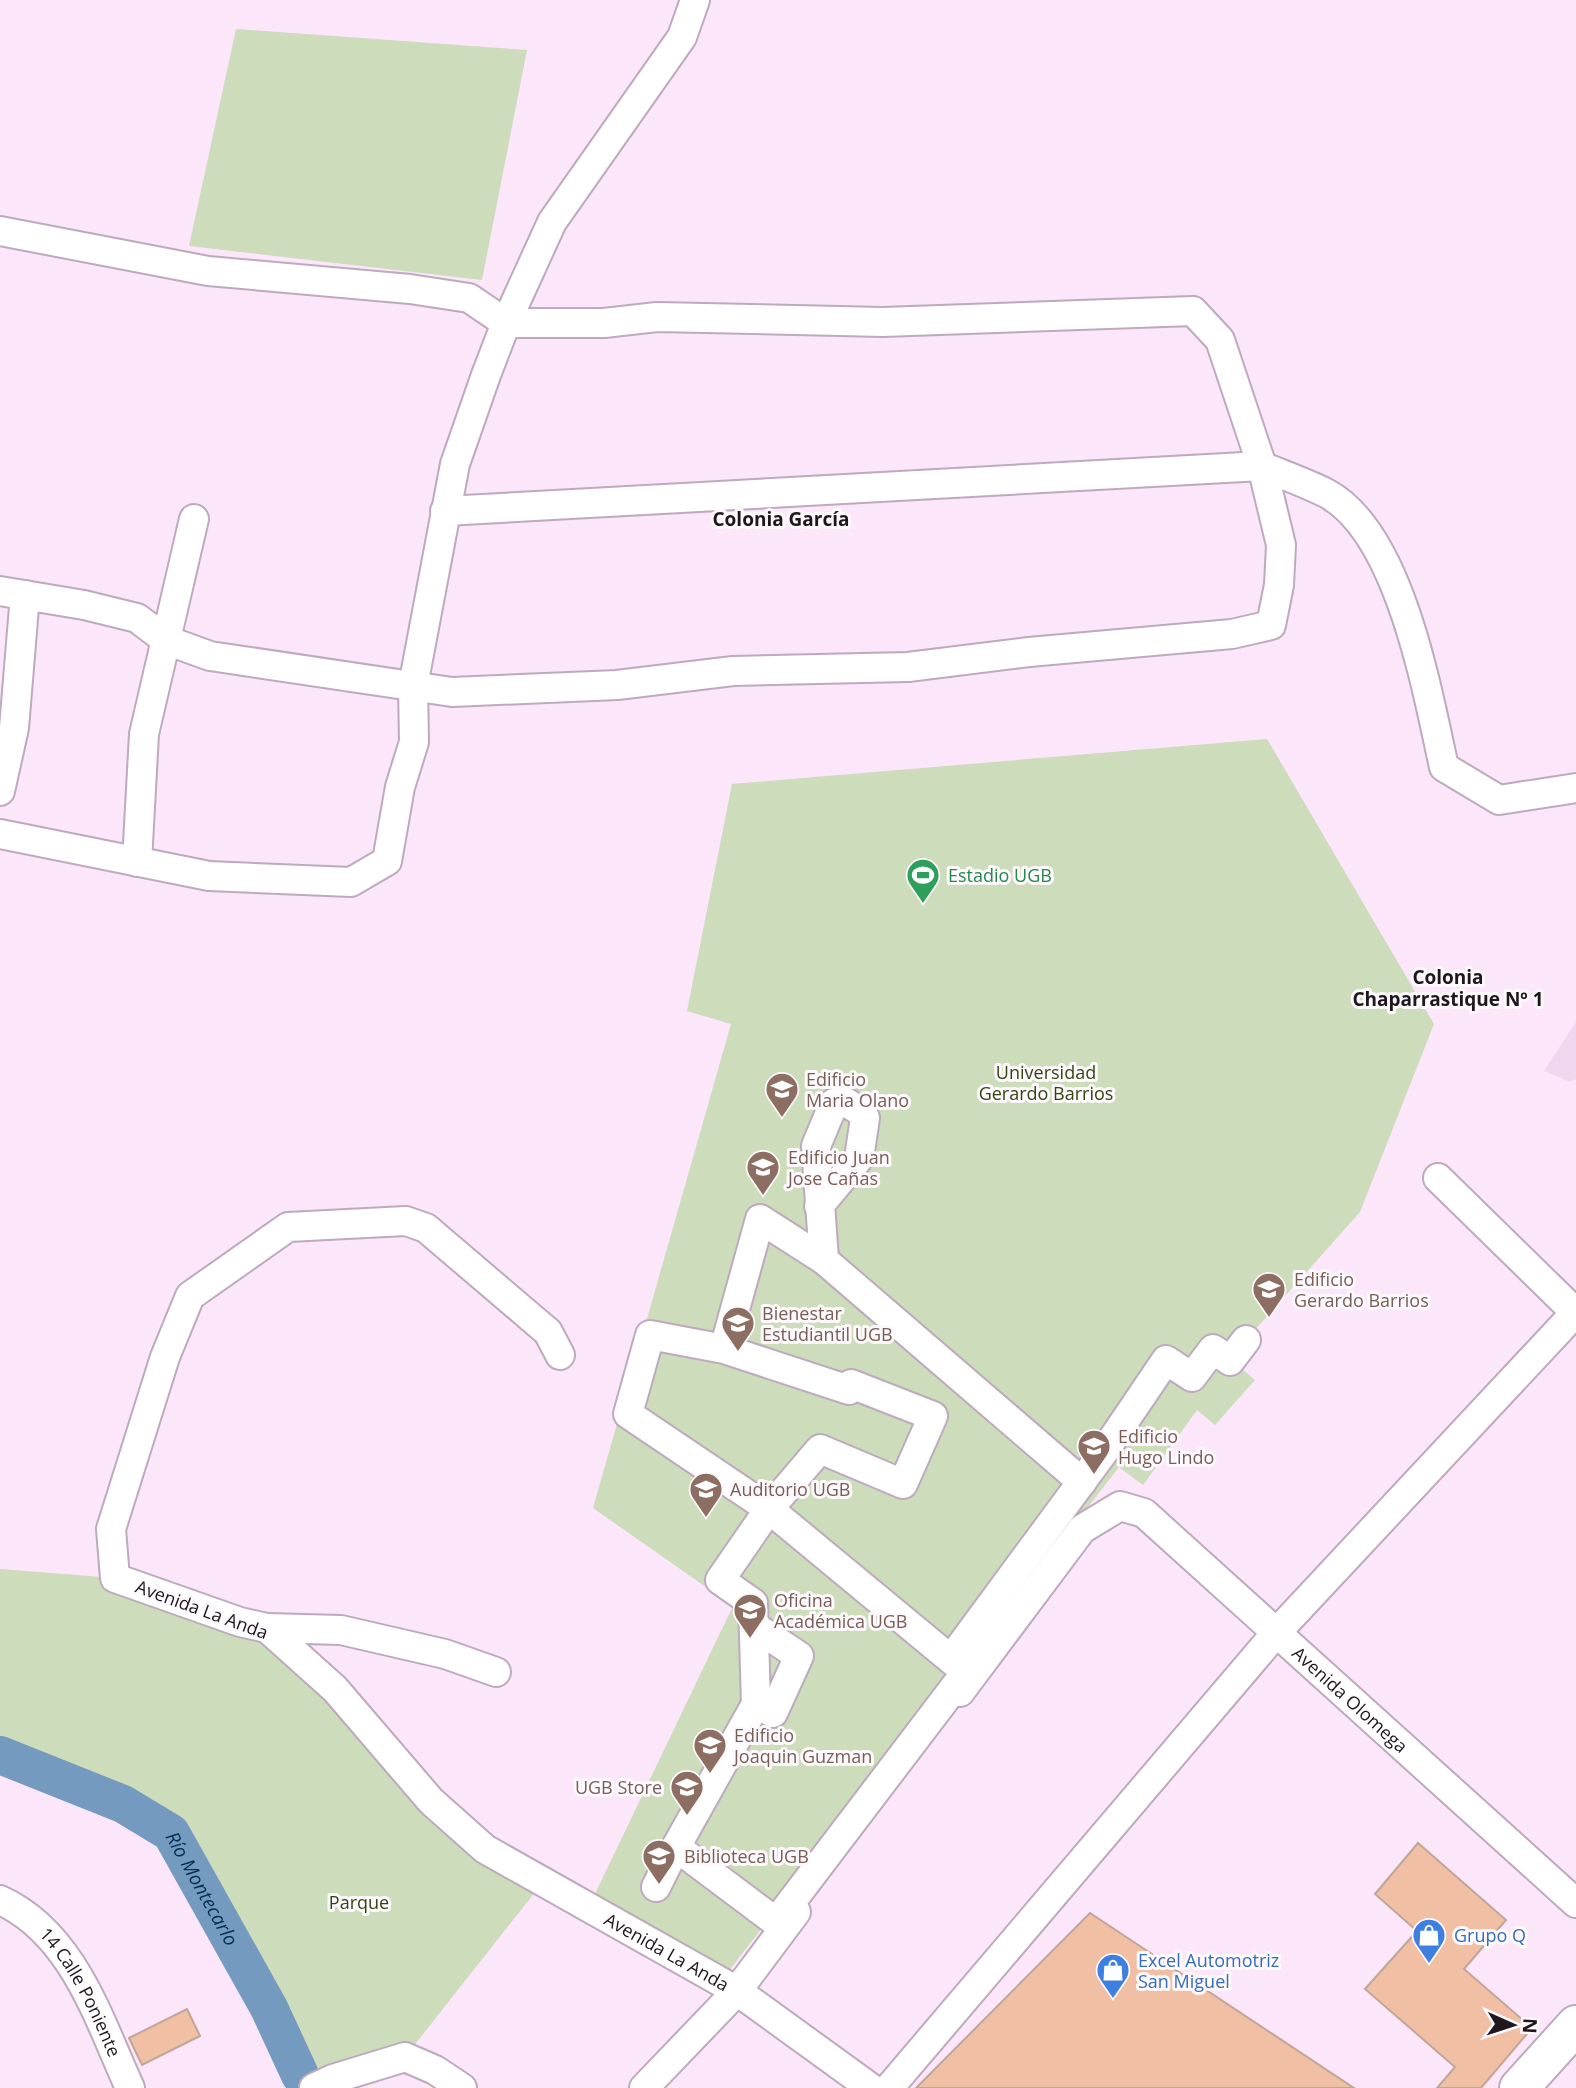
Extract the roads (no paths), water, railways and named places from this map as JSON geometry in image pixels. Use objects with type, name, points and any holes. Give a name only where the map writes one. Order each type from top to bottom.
[{"type":"highway","points":[[1519,2088],[1576,2025]]},
{"type":"street","points":[[0,834],[209,876],[351,881],[387,861],[400,787],[414,741],[413,686],[455,464],[506,323],[552,222],[682,37],[695,0]]},
{"type":"street","points":[[0,231],[208,271],[410,289],[469,298],[506,323],[604,323],[657,317],[883,322],[1193,311],[1220,340],[1262,466],[1281,545],[1279,585],[1272,625],[1232,634],[1042,651],[908,667],[733,671],[617,685],[452,692],[210,656],[166,640],[137,618],[85,605],[13,593],[14,728],[0,791]]},
{"type":"street","points":[[445,511],[1262,466],[1327,494],[1353,516],[1384,556],[1420,660],[1444,767],[1499,800],[1576,788]]},
{"type":"street","points":[[137,862],[144,734],[194,519]]},
{"type":"street","points":[[888,2088],[1276,1633],[1576,1312],[1438,1178]]},
{"type":"street","points":[[819,1206],[824,1260]]},
{"type":"street","points":[[724,1349],[760,1219],[824,1260],[1082,1482]]},
{"type":"street","name":"Avenida La Anda","points":[[560,1356],[548,1332],[426,1228],[406,1221],[288,1227],[190,1296],[165,1357],[111,1529],[115,1578],[240,1622],[267,1628],[335,1689],[431,1801],[485,1849],[737,1991],[871,2088]]},
{"type":"street","points":[[656,1888],[676,1847],[756,1704],[753,1602],[720,1580],[769,1509],[820,1449],[902,1484],[933,1416],[851,1384],[849,1390],[724,1349],[650,1335],[628,1414],[769,1509],[966,1672],[776,1922],[676,1847]]},
{"type":"street","points":[[951,1659],[1082,1482],[1166,1360],[1192,1377],[1213,1349],[1230,1361],[1246,1340]]},
{"type":"street","name":"Avenida Olomega","points":[[737,1991],[1082,1529],[1120,1506],[1144,1513],[1576,1903]]},
{"type":"street","points":[[754,1626],[799,1656],[773,1713],[756,1704]]},
{"type":"street","points":[[267,1628],[341,1630],[445,1654],[496,1672]]},
{"type":"street","name":"14 Calle Poniente","points":[[9,1904],[49,1935],[70,1961],[130,2088]]},
{"type":"street","points":[[644,2088],[737,1991]]},
{"type":"street","points":[[328,2085],[405,2057],[435,2070],[462,2088]]},
{"type":"waterway","name":"Río Montecarlo","points":[[0,1755],[123,1804],[171,1833],[269,2008],[300,2075]]},
{"type":"place","name":"Estadio UGB","points":[[923,905]]},
{"type":"place","name":"Edificio Maria Olano","points":[[782,1119]]},
{"type":"place","name":"Edificio Juan Jose Cañas","points":[[763,1197]]},
{"type":"place","name":"Edificio Gerardo Barrios","points":[[1269,1319]]},
{"type":"place","name":"Bienestar Estudiantil UGB","points":[[738,1353]]},
{"type":"place","name":"Edificio Hugo Lindo","points":[[1094,1476]]},
{"type":"place","name":"Auditorio UGB","points":[[706,1519]]},
{"type":"place","name":"Oficina Académica UGB","points":[[750,1640]]},
{"type":"place","name":"Edificio Joaquin Guzman","points":[[710,1775]]},
{"type":"place","name":"UGB Store","points":[[687,1817]]},
{"type":"place","name":"Biblioteca UGB","points":[[659,1886]]},
{"type":"place","name":"Grupo Q","points":[[1429,1965]]},
{"type":"place","name":"Excel Automotriz San Miguel","points":[[1113,2000]]},
{"type":"district","name":"Colonia García","points":[[781,519]]},
{"type":"district","name":"Colonia Chaparrastique Nº 1","points":[[1448,988]]},
{"type":"park label","name":"Universidad Gerardo Barrios","points":[[1046,1082]]},
{"type":"park label","name":"Parque","points":[[359,1902]]}]
